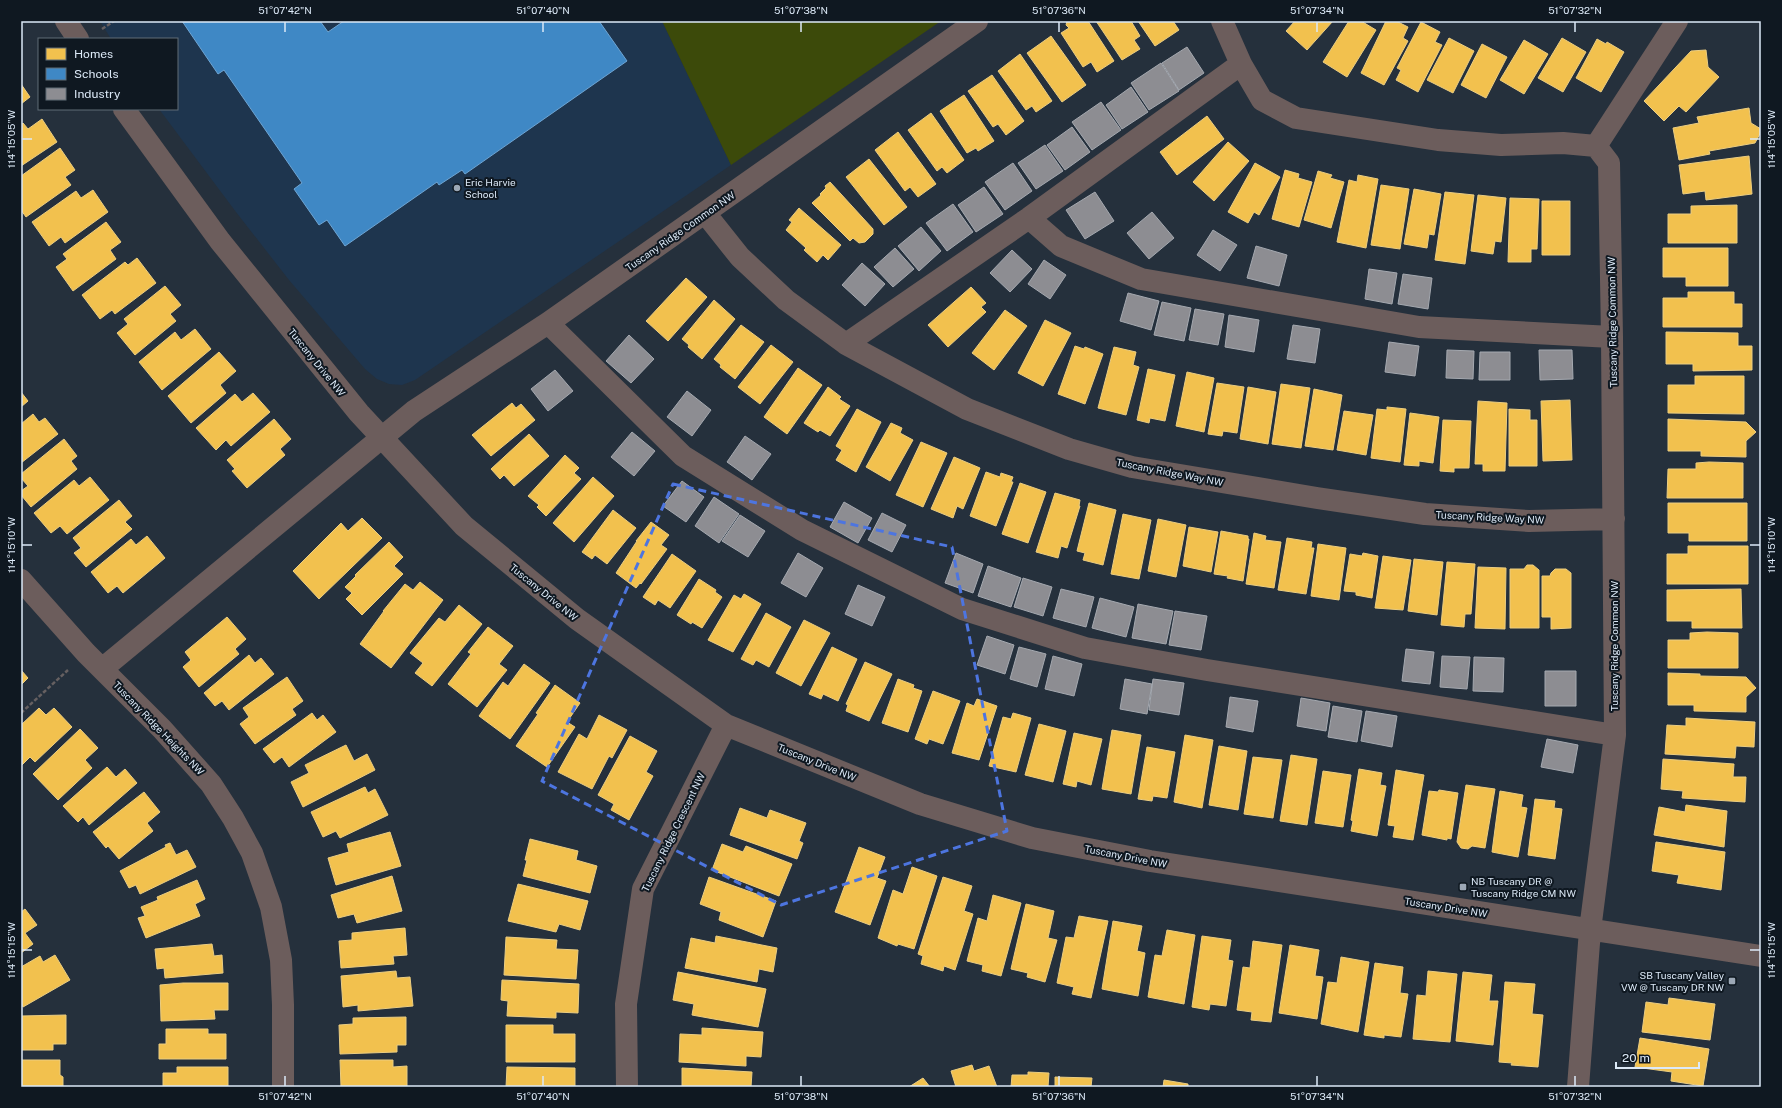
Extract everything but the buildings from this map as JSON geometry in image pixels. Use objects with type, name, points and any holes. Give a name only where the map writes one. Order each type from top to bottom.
[{"type":"street","points":[[66,21],[77,38]]},
{"type":"street","name":"Tuscany Ridge Common NW","points":[[381,437],[414,411],[548,324],[977,21]]},
{"type":"street","points":[[1222,21],[1241,64],[1262,100],[1296,118],[1438,140],[1501,145],[1564,143],[1596,146],[1677,21]]},
{"type":"street","points":[[846,344],[1029,218],[1241,64]]},
{"type":"street","name":"Tuscany Drive NW","points":[[125,110],[220,241],[359,413],[464,526],[577,619],[726,724],[920,804],[1032,838],[1158,862],[1761,956]]},
{"type":"street","name":"Tuscany Ridge Common NW","points":[[1590,930],[1614,735],[1614,520],[1609,163],[1596,146]]},
{"type":"street","name":"Tuscany Ridge Way NW","points":[[705,213],[740,257],[786,300],[846,344],[967,409],[1069,449],[1132,467],[1309,497],[1425,514],[1529,521],[1614,520]]},
{"type":"street","points":[[1029,218],[1061,246],[1141,278],[1419,327],[1612,337]]},
{"type":"street","points":[[548,324],[683,456],[802,530],[962,609],[1085,648],[1206,670],[1614,735]]},
{"type":"street","points":[[102,669],[381,437]]},
{"type":"street","name":"Tuscany Ridge Heights NW","points":[[21,580],[86,653],[162,729],[211,784],[233,818],[252,853],[271,907],[281,960],[283,1005],[283,1087]]},
{"type":"street","name":"Tuscany Ridge Crescent NW","points":[[627,1087],[626,1004],[643,889],[726,724]]},
{"type":"street","points":[[1578,1087],[1590,930]]},
{"type":"path","points":[[100,31],[114,21]]},
{"type":"path","points":[[21,713],[86,653]]},
{"type":"highlighted area","points":[[673,484],[952,547],[1007,831],[781,905],[542,781]]},
{"type":"shaded area","name":"Eric Harvie School","points":[[100,21],[662,21],[731,165],[415,380],[402,385],[389,384],[377,379],[365,369],[289,280],[160,110],[178,110],[178,38],[110,38]]},
{"type":"green space","points":[[662,21],[941,21],[731,165]]},
{"type":"place","name":"Eric Harvie School","points":[[457,188]]},
{"type":"place","name":"NB Tuscany DR @ Tuscany Ridge CM NW","points":[[1463,887]]},
{"type":"place","name":"SB Tuscany Valley VW @ Tuscany DR NW","points":[[1732,981]]}]
